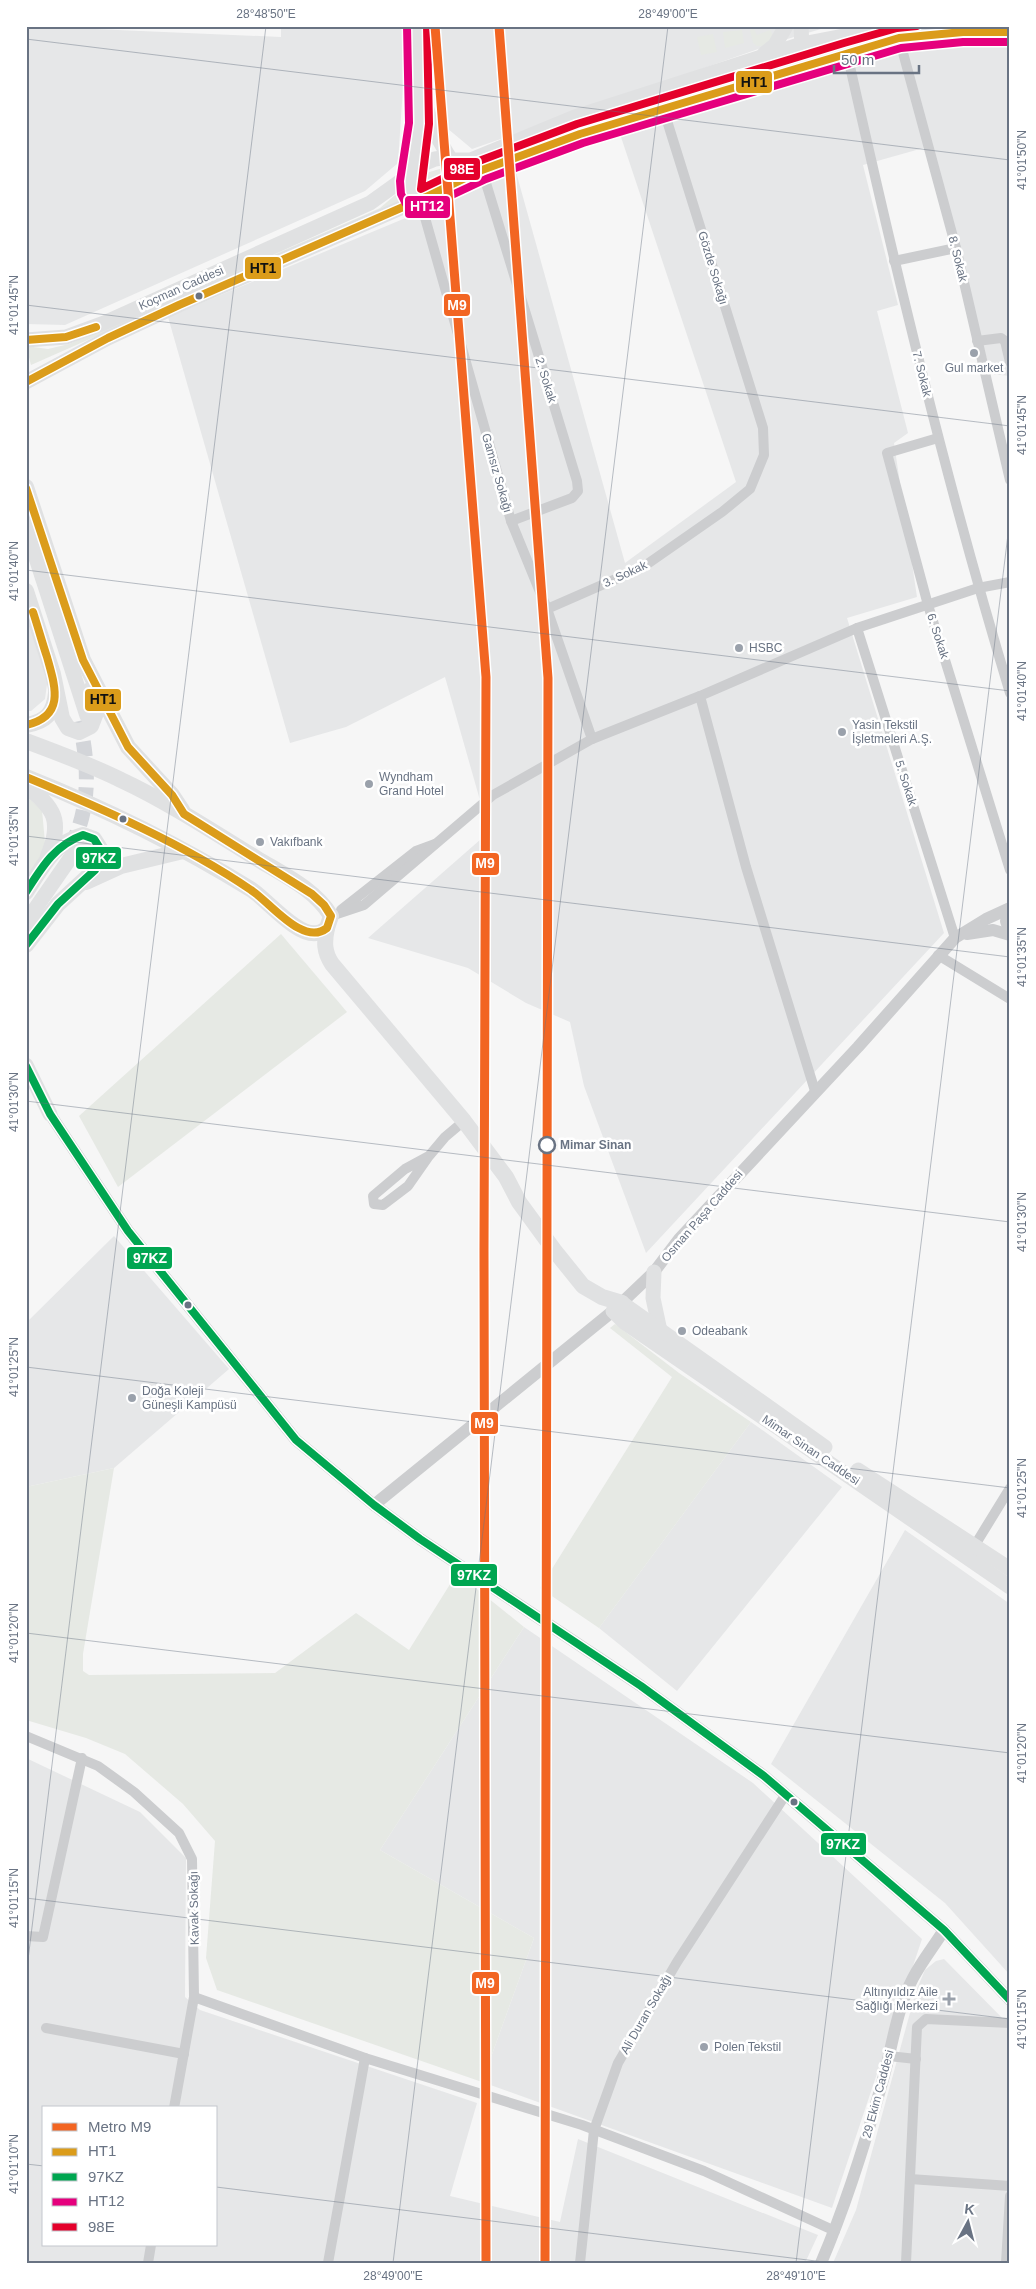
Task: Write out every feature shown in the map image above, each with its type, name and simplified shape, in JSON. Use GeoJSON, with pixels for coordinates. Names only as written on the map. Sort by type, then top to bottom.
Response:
{"type":"FeatureCollection","features":[{"type":"Feature","properties":{"kind":"main road"},"geometry":{"type":"LineString","coordinates":[[417,26],[420,121],[411,172],[413,197],[420,200]]}},
{"type":"Feature","properties":{"kind":"main road"},"geometry":{"type":"LineString","coordinates":[[758,58],[775,45],[786,26]]}},
{"type":"Feature","properties":{"kind":"main road"},"geometry":{"type":"LineString","coordinates":[[729,88],[754,71],[796,57],[802,48],[801,26]]}},
{"type":"Feature","properties":{"kind":"main road"},"geometry":{"type":"LineString","coordinates":[[451,159],[471,160],[575,116],[802,44],[897,32],[1010,32]]}},
{"type":"Feature","properties":{"kind":"main road"},"geometry":{"type":"LineString","coordinates":[[450,186],[482,170],[580,134],[847,53],[897,32]]}},
{"type":"Feature","properties":{"kind":"main road"},"geometry":{"type":"LineString","coordinates":[[420,80],[427,115],[438,141],[451,159],[456,171],[450,186]]}},
{"type":"Feature","properties":{"kind":"main road","name":"Koçman Caddesi"},"geometry":{"type":"LineString","coordinates":[[26,340],[66,338],[104,323],[370,203],[411,172],[435,159],[451,159]]}},
{"type":"Feature","properties":{"kind":"main road","name":"Koçman Caddesi"},"geometry":{"type":"LineString","coordinates":[[26,382],[108,338],[450,186]]}},
{"type":"Feature","properties":{"kind":"main road"},"geometry":{"type":"LineString","coordinates":[[26,486],[83,660],[96,709],[96,718],[86,730],[74,731],[65,724],[26,591]]}},
{"type":"Feature","properties":{"kind":"main road"},"geometry":{"type":"LineString","coordinates":[[26,527],[83,719],[26,560]]}},
{"type":"Feature","properties":{"kind":"main road"},"geometry":{"type":"LineString","coordinates":[[83,660],[128,747],[172,796],[184,814]]}},
{"type":"Feature","properties":{"kind":"main road"},"geometry":{"type":"LineString","coordinates":[[26,725],[37,723],[48,717],[55,701],[56,688]]}},
{"type":"Feature","properties":{"kind":"main road"},"geometry":{"type":"LineString","coordinates":[[26,741],[122,780],[184,814],[312,894],[324,905],[332,919]]}},
{"type":"Feature","properties":{"kind":"main road"},"geometry":{"type":"LineString","coordinates":[[26,777],[59,790],[183,850],[253,891],[303,932],[318,934],[332,919]]}},
{"type":"Feature","properties":{"kind":"main road"},"geometry":{"type":"LineString","coordinates":[[26,786],[47,801],[53,814],[55,825],[53,845],[45,864]]}},
{"type":"Feature","properties":{"kind":"main road"},"geometry":{"type":"LineString","coordinates":[[26,892],[63,842],[83,835],[94,839],[101,850],[99,862],[95,870],[58,904],[26,944]]}},
{"type":"Feature","properties":{"kind":"main road"},"geometry":{"type":"LineString","coordinates":[[26,922],[80,844]]}},
{"type":"Feature","properties":{"kind":"main road"},"geometry":{"type":"LineString","coordinates":[[81,884],[121,866],[183,850]]}},
{"type":"Feature","properties":{"kind":"main road"},"geometry":{"type":"LineString","coordinates":[[26,910],[66,856]]}},
{"type":"Feature","properties":{"kind":"main road"},"geometry":{"type":"LineString","coordinates":[[332,919],[324,940],[326,955],[332,964],[464,1121],[506,1177],[519,1202],[536,1226],[583,1286],[617,1307]]}},
{"type":"Feature","properties":{"kind":"main road"},"geometry":{"type":"LineString","coordinates":[[26,1065],[50,1114]]}},
{"type":"Feature","properties":{"kind":"main road"},"geometry":{"type":"LineString","coordinates":[[26,1081],[50,1114]]}},
{"type":"Feature","properties":{"kind":"main road"},"geometry":{"type":"LineString","coordinates":[[654,1272],[653,1298],[660,1330]]}},
{"type":"Feature","properties":{"kind":"main road","name":"Mimar Sinan Caddesi"},"geometry":{"type":"LineString","coordinates":[[617,1307],[660,1330],[856,1469],[1010,1569]]}},
{"type":"Feature","properties":{"kind":"main road","name":"Mimar Sinan Caddesi"},"geometry":{"type":"LineString","coordinates":[[617,1307],[624,1322],[1010,1587]]}},
{"type":"Feature","properties":{"kind":"street","name":"8. Sokak"},"geometry":{"type":"LineString","coordinates":[[897,32],[956,248],[1010,480]]}},
{"type":"Feature","properties":{"kind":"street","name":"7. Sokak"},"geometry":{"type":"LineString","coordinates":[[847,53],[894,261],[938,438],[978,588],[1010,693]]}},
{"type":"Feature","properties":{"kind":"street","name":"Gözde Sokağı"},"geometry":{"type":"LineString","coordinates":[[663,108],[763,428],[764,455],[750,489],[722,512]]}},
{"type":"Feature","properties":{"kind":"street","name":"2. Sokak"},"geometry":{"type":"LineString","coordinates":[[482,170],[577,481],[578,491],[572,498],[511,521]]}},
{"type":"Feature","properties":{"kind":"street","name":"Gamsız Sokağı"},"geometry":{"type":"LineString","coordinates":[[420,200],[511,521],[547,609],[592,739]]}},
{"type":"Feature","properties":{"kind":"street"},"geometry":{"type":"LineString","coordinates":[[894,261],[956,248]]}},
{"type":"Feature","properties":{"kind":"street"},"geometry":{"type":"LineString","coordinates":[[977,341],[1002,338],[1010,362]]}},
{"type":"Feature","properties":{"kind":"street","name":"6. Sokak"},"geometry":{"type":"LineString","coordinates":[[938,438],[886,453],[928,605],[1010,870]]}},
{"type":"Feature","properties":{"kind":"street","name":"3. Sokak"},"geometry":{"type":"LineString","coordinates":[[547,609],[643,567],[722,512]]}},
{"type":"Feature","properties":{"kind":"street"},"geometry":{"type":"LineString","coordinates":[[332,919],[364,905],[493,795],[592,739],[700,696],[857,628],[978,588],[1010,582]]}},
{"type":"Feature","properties":{"kind":"street","name":"5. Sokak"},"geometry":{"type":"LineString","coordinates":[[857,628],[955,938]]}},
{"type":"Feature","properties":{"kind":"street"},"geometry":{"type":"LineString","coordinates":[[700,696],[746,867],[815,1091]]}},
{"type":"Feature","properties":{"kind":"street"},"geometry":{"type":"LineString","coordinates":[[1010,909],[1006,921],[1010,934]]}},
{"type":"Feature","properties":{"kind":"street","name":"Osman Paşa Caddesi"},"geometry":{"type":"LineString","coordinates":[[374,1505],[617,1307],[654,1272],[679,1239],[858,1047],[938,955],[955,938],[986,919],[1010,909]]}},
{"type":"Feature","properties":{"kind":"street"},"geometry":{"type":"LineString","coordinates":[[955,938],[980,931],[993,930],[1010,934]]}},
{"type":"Feature","properties":{"kind":"street"},"geometry":{"type":"LineString","coordinates":[[938,955],[1010,999]]}},
{"type":"Feature","properties":{"kind":"street"},"geometry":{"type":"LineString","coordinates":[[50,1114],[128,1231],[296,1440],[374,1505],[420,1539],[640,1686],[786,1794],[944,1930],[1010,2000]]}},
{"type":"Feature","properties":{"kind":"street"},"geometry":{"type":"LineString","coordinates":[[429,1156],[405,1169],[384,1185],[373,1196],[374,1204],[383,1205],[408,1186],[445,1137],[464,1121]]}},
{"type":"Feature","properties":{"kind":"street"},"geometry":{"type":"LineString","coordinates":[[975,1545],[1010,1488]]}},
{"type":"Feature","properties":{"kind":"street","name":"Kavak Sokağı"},"geometry":{"type":"LineString","coordinates":[[26,1736],[98,1766],[140,1798],[178,1833],[192,1859],[194,1997],[174,2106]]}},
{"type":"Feature","properties":{"kind":"street"},"geometry":{"type":"LineString","coordinates":[[26,1936],[43,1937],[82,1758]]}},
{"type":"Feature","properties":{"kind":"street","name":"Ali Duran Sokağı"},"geometry":{"type":"LineString","coordinates":[[580,2263],[594,2130],[618,2063],[640,2022],[786,1794]]}},
{"type":"Feature","properties":{"kind":"street","name":"29 Ekim Caddesi"},"geometry":{"type":"LineString","coordinates":[[821,2263],[835,2231],[860,2158],[889,2056],[896,2023],[912,1979],[944,1930]]}},
{"type":"Feature","properties":{"kind":"street"},"geometry":{"type":"LineString","coordinates":[[194,1997],[365,2058],[594,2130],[704,2171],[835,2231]]}},
{"type":"Feature","properties":{"kind":"street"},"geometry":{"type":"LineString","coordinates":[[906,2263],[917,2027],[926,2019],[1010,2023]]}},
{"type":"Feature","properties":{"kind":"street"},"geometry":{"type":"LineString","coordinates":[[46,2028],[184,2054]]}},
{"type":"Feature","properties":{"kind":"street"},"geometry":{"type":"LineString","coordinates":[[889,2056],[916,2059]]}},
{"type":"Feature","properties":{"kind":"street"},"geometry":{"type":"LineString","coordinates":[[328,2263],[365,2058]]}},
{"type":"Feature","properties":{"kind":"street"},"geometry":{"type":"LineString","coordinates":[[910,2180],[1010,2186]]}},
{"type":"Feature","properties":{"kind":"street"},"geometry":{"type":"LineString","coordinates":[[1006,2263],[1010,2196]]}},
{"type":"Feature","properties":{"kind":"street"},"geometry":{"type":"LineString","coordinates":[[148,2263],[151,2246]]}},
{"type":"Feature","properties":{"kind":"shaded area"},"geometry":{"type":"Polygon","coordinates":[[[26,26],[281,37],[281,26],[404,26],[405,56],[398,163],[365,191],[65,325],[26,324],[26,26]]]}},
{"type":"Feature","properties":{"kind":"shaded area"},"geometry":{"type":"Polygon","coordinates":[[[430,26],[831,26],[784,40],[472,149],[441,123],[432,71],[430,26]]]}},
{"type":"Feature","properties":{"kind":"shaded area"},"geometry":{"type":"Polygon","coordinates":[[[754,29],[757,35],[770,30],[774,37],[765,46],[757,46],[753,43],[750,30],[754,29]]]}},
{"type":"Feature","properties":{"kind":"shaded area"},"geometry":{"type":"Polygon","coordinates":[[[742,30],[744,43],[725,48],[723,32],[742,30]]]}},
{"type":"Feature","properties":{"kind":"shaded area"},"geometry":{"type":"Polygon","coordinates":[[[713,34],[717,52],[701,55],[697,37],[713,34]]]}},
{"type":"Feature","properties":{"kind":"shaded area"},"geometry":{"type":"Polygon","coordinates":[[[1010,44],[1010,376],[991,374],[927,147],[863,165],[898,305],[877,311],[908,433],[894,443],[917,597],[847,618],[944,933],[646,1253],[584,1086],[570,1022],[526,1003],[468,968],[368,938],[489,832],[445,677],[346,727],[290,743],[168,317],[516,172],[625,563],[736,482],[619,131],[892,48],[1010,44]]]}},
{"type":"Feature","properties":{"kind":"shaded area"},"geometry":{"type":"Polygon","coordinates":[[[443,168],[448,172],[444,180],[425,187],[420,185],[419,179],[426,173],[443,168]]]}},
{"type":"Feature","properties":{"kind":"shaded area"},"geometry":{"type":"Polygon","coordinates":[[[401,190],[406,199],[31,365],[26,346],[48,349],[69,344],[380,208],[401,190]]]}},
{"type":"Feature","properties":{"kind":"shaded area"},"geometry":{"type":"Polygon","coordinates":[[[26,609],[48,677],[45,699],[31,711],[26,711],[26,609]]]}},
{"type":"Feature","properties":{"kind":"shaded area"},"geometry":{"type":"Polygon","coordinates":[[[26,796],[42,810],[46,853],[26,886],[26,796]]]}},
{"type":"Feature","properties":{"kind":"shaded area"},"geometry":{"type":"Polygon","coordinates":[[[281,934],[347,1012],[118,1187],[79,1116],[281,934]]]}},
{"type":"Feature","properties":{"kind":"shaded area"},"geometry":{"type":"Polygon","coordinates":[[[114,1236],[229,1369],[114,1468],[26,1487],[26,1323],[114,1236]]]}},
{"type":"Feature","properties":{"kind":"shaded area"},"geometry":{"type":"Polygon","coordinates":[[[615,1324],[679,1373],[751,1422],[599,1628],[540,1588],[672,1377],[610,1328],[615,1324]]]}},
{"type":"Feature","properties":{"kind":"shaded area"},"geometry":{"type":"Polygon","coordinates":[[[751,1422],[842,1487],[677,1691],[599,1628],[751,1422]]]}},
{"type":"Feature","properties":{"kind":"shaded area"},"geometry":{"type":"Polygon","coordinates":[[[114,1468],[83,1654],[83,1671],[89,1675],[275,1673],[356,1613],[409,1650],[457,1573],[524,1627],[380,1850],[534,1938],[482,2082],[217,1990],[206,1958],[215,1841],[183,1804],[125,1754],[86,1738],[26,1720],[26,1487],[114,1468]]]}},
{"type":"Feature","properties":{"kind":"shaded area"},"geometry":{"type":"Polygon","coordinates":[[[905,1530],[1010,1604],[1010,1975],[945,1903],[771,1764],[905,1530]]]}},
{"type":"Feature","properties":{"kind":"shaded area"},"geometry":{"type":"Polygon","coordinates":[[[524,1627],[753,1783],[922,1939],[832,2208],[482,2082],[534,1938],[380,1850],[524,1627]]]}},
{"type":"Feature","properties":{"kind":"shaded area"},"geometry":{"type":"Polygon","coordinates":[[[26,1758],[140,1812],[186,1858],[185,1997],[200,2010],[477,2103],[450,2196],[560,2222],[578,2139],[818,2235],[805,2263],[26,2263],[26,1758]]]}},
{"type":"Feature","properties":{"kind":"shaded area"},"geometry":{"type":"Polygon","coordinates":[[[944,1959],[1010,2026],[1010,2263],[833,2263],[856,2210],[916,1991],[925,1970],[936,1961],[944,1959]]]}},
{"type":"Feature","properties":{"kind":"tunnel"},"geometry":{"type":"LineString","coordinates":[[71,846],[82,816],[85,801],[85,752],[79,721]]}},
{"type":"Feature","properties":{"kind":"metro line","name":"M9"},"geometry":{"type":"LineString","coordinates":[[435,26],[486,677],[484,1250],[486,2263]]}},
{"type":"Feature","properties":{"kind":"metro line","name":"M9"},"geometry":{"type":"LineString","coordinates":[[499,26],[548,678],[545,2263]]}},
{"type":"Feature","properties":{"kind":"transit line","name":"HT12"},"geometry":{"type":"LineString","coordinates":[[407,26],[409,123],[400,181],[401,194],[406,204],[420,210],[486,179],[583,143],[901,48],[963,42],[1010,42]]}},
{"type":"Feature","properties":{"kind":"transit line","name":"98E"},"geometry":{"type":"LineString","coordinates":[[427,26],[429,124],[421,189],[479,161],[577,124],[844,43],[897,28],[917,26]]}},
{"type":"Feature","properties":{"kind":"transit line","name":"HT1"},"geometry":{"type":"LineString","coordinates":[[26,382],[108,338],[179,305],[426,197],[482,170],[580,134],[899,38],[963,32],[1010,32]]}},
{"type":"Feature","properties":{"kind":"transit line","name":"HT1"},"geometry":{"type":"LineString","coordinates":[[26,340],[66,337],[96,327]]}},
{"type":"Feature","properties":{"kind":"transit line","name":"HT1"},"geometry":{"type":"LineString","coordinates":[[26,488],[83,660],[128,747],[172,795],[184,814],[312,894],[324,905],[331,916],[327,928],[318,932],[308,932],[297,927],[287,921],[251,890],[198,857],[113,814],[26,777]]}},
{"type":"Feature","properties":{"kind":"transit line","name":"HT1"},"geometry":{"type":"LineString","coordinates":[[26,725],[39,721],[47,715],[52,707],[54,698],[53,679],[33,612]]}},
{"type":"Feature","properties":{"kind":"transit line","name":"97KZ"},"geometry":{"type":"LineString","coordinates":[[26,892],[57,851],[73,839],[83,835],[94,839],[101,850],[95,870],[58,904],[26,945]]}},
{"type":"Feature","properties":{"kind":"transit line","name":"97KZ"},"geometry":{"type":"LineString","coordinates":[[26,1066],[50,1114],[128,1231],[296,1440],[374,1505],[420,1539],[641,1686],[764,1776],[944,1930],[1010,2000]]}},
{"type":"Feature","properties":{"kind":"place","name":"Gul market"},"geometry":{"type":"Point","coordinates":[974,353]}},
{"type":"Feature","properties":{"kind":"place","name":"HSBC"},"geometry":{"type":"Point","coordinates":[739,648]}},
{"type":"Feature","properties":{"kind":"place","name":"Yasin Tekstil İşletmeleri A.Ş."},"geometry":{"type":"Point","coordinates":[842,732]}},
{"type":"Feature","properties":{"kind":"place","name":"Wyndham Grand Hotel"},"geometry":{"type":"Point","coordinates":[369,784]}},
{"type":"Feature","properties":{"kind":"place","name":"Vakıfbank"},"geometry":{"type":"Point","coordinates":[260,842]}},
{"type":"Feature","properties":{"kind":"place","name":"Mimar Sinan"},"geometry":{"type":"Point","coordinates":[547,1145]}},
{"type":"Feature","properties":{"kind":"place","name":"Odeabank"},"geometry":{"type":"Point","coordinates":[682,1331]}},
{"type":"Feature","properties":{"kind":"place","name":"Doğa Koleji Güneşli Kampüsü"},"geometry":{"type":"Point","coordinates":[132,1398]}},
{"type":"Feature","properties":{"kind":"place","name":"Altınyıldız Aile Sağlığı Merkezi"},"geometry":{"type":"Point","coordinates":[949,1999]}},
{"type":"Feature","properties":{"kind":"place","name":"Polen Tekstil"},"geometry":{"type":"Point","coordinates":[704,2047]}}]}
